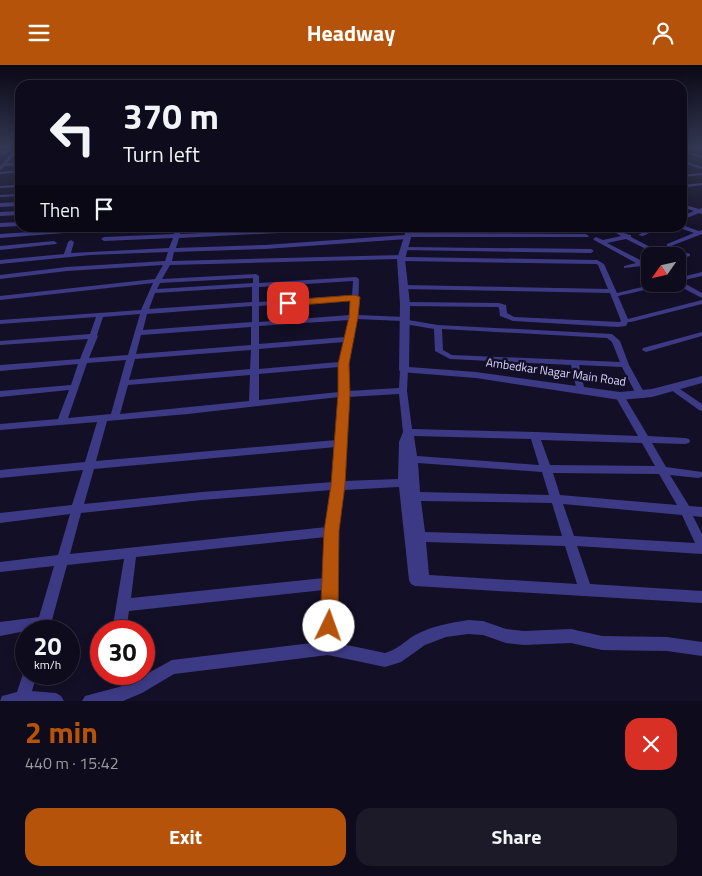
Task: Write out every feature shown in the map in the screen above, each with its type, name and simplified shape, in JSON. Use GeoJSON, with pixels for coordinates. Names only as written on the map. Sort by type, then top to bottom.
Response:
{"type":"FeatureCollection","features":[{"type":"Feature","properties":{"kind":"street"},"geometry":{"type":"LineString","coordinates":[[687,186],[702,183]]}},
{"type":"Feature","properties":{"kind":"street"},"geometry":{"type":"LineString","coordinates":[[0,187],[15,186]]}},
{"type":"Feature","properties":{"kind":"street"},"geometry":{"type":"LineString","coordinates":[[0,196],[15,195]]}},
{"type":"Feature","properties":{"kind":"street"},"geometry":{"type":"LineString","coordinates":[[0,205],[15,204]]}},
{"type":"Feature","properties":{"kind":"street"},"geometry":{"type":"LineString","coordinates":[[687,207],[701,211]]}},
{"type":"Feature","properties":{"kind":"street"},"geometry":{"type":"LineString","coordinates":[[687,216],[701,211]]}},
{"type":"Feature","properties":{"kind":"street"},"geometry":{"type":"LineString","coordinates":[[0,214],[15,213]]}},
{"type":"Feature","properties":{"kind":"street"},"geometry":{"type":"LineString","coordinates":[[0,225],[15,224]]}},
{"type":"Feature","properties":{"kind":"street"},"geometry":{"type":"LineString","coordinates":[[687,229],[701,233]]}},
{"type":"Feature","properties":{"kind":"street"},"geometry":{"type":"LineString","coordinates":[[0,236],[39,232]]}},
{"type":"Feature","properties":{"kind":"street"},"geometry":{"type":"LineString","coordinates":[[83,238],[86,232]]}},
{"type":"Feature","properties":{"kind":"street"},"geometry":{"type":"LineString","coordinates":[[45,620],[90,466],[124,383],[140,333],[144,313],[157,281],[168,263],[178,232]]}},
{"type":"Feature","properties":{"kind":"street"},"geometry":{"type":"LineString","coordinates":[[104,239],[176,238],[290,232]]}},
{"type":"Feature","properties":{"kind":"street"},"geometry":{"type":"LineString","coordinates":[[348,232],[351,259]]}},
{"type":"Feature","properties":{"kind":"street"},"geometry":{"type":"LineString","coordinates":[[617,232],[646,247]]}},
{"type":"Feature","properties":{"kind":"street"},"geometry":{"type":"LineString","coordinates":[[602,242],[646,232]]}},
{"type":"Feature","properties":{"kind":"street"},"geometry":{"type":"LineString","coordinates":[[409,233],[402,255],[405,304],[403,391],[408,432],[404,483],[410,495]]}},
{"type":"Feature","properties":{"kind":"street"},"geometry":{"type":"LineString","coordinates":[[2,262],[67,255],[350,242],[409,233],[586,236]]}},
{"type":"Feature","properties":{"kind":"street"},"geometry":{"type":"LineString","coordinates":[[669,245],[701,233]]}},
{"type":"Feature","properties":{"kind":"street"},"geometry":{"type":"LineString","coordinates":[[2,262],[9,247],[20,235]]}},
{"type":"Feature","properties":{"kind":"street"},"geometry":{"type":"LineString","coordinates":[[470,235],[476,250]]}},
{"type":"Feature","properties":{"kind":"street"},"geometry":{"type":"LineString","coordinates":[[510,236],[517,250]]}},
{"type":"Feature","properties":{"kind":"street"},"geometry":{"type":"LineString","coordinates":[[596,239],[641,263]]}},
{"type":"Feature","properties":{"kind":"street"},"geometry":{"type":"LineString","coordinates":[[67,255],[71,242]]}},
{"type":"Feature","properties":{"kind":"street"},"geometry":{"type":"LineString","coordinates":[[0,248],[54,243]]}},
{"type":"Feature","properties":{"kind":"street"},"geometry":{"type":"LineString","coordinates":[[33,258],[38,244]]}},
{"type":"Feature","properties":{"kind":"street"},"geometry":{"type":"LineString","coordinates":[[0,277],[68,269],[168,263],[351,259],[476,250],[504,253],[517,250],[591,251]]}},
{"type":"Feature","properties":{"kind":"street"},"geometry":{"type":"LineString","coordinates":[[402,255],[597,262],[601,264],[625,321],[621,325],[513,319],[503,314],[503,307],[499,305],[405,304]]}},
{"type":"Feature","properties":{"kind":"street"},"geometry":{"type":"LineString","coordinates":[[626,267],[641,264]]}},
{"type":"Feature","properties":{"kind":"street"},"geometry":{"type":"LineString","coordinates":[[329,626],[332,583],[332,531],[338,485],[339,443],[344,394],[343,364],[354,317],[356,270]]}},
{"type":"Feature","properties":{"kind":"street"},"geometry":{"type":"LineString","coordinates":[[686,279],[702,274]]}},
{"type":"Feature","properties":{"kind":"street"},"geometry":{"type":"LineString","coordinates":[[0,298],[157,281],[254,275],[256,277],[254,306],[256,324],[254,403]]}},
{"type":"Feature","properties":{"kind":"street"},"geometry":{"type":"LineString","coordinates":[[153,291],[356,279]]}},
{"type":"Feature","properties":{"kind":"street"},"geometry":{"type":"LineString","coordinates":[[403,287],[612,291]]}},
{"type":"Feature","properties":{"kind":"street"},"geometry":{"type":"LineString","coordinates":[[686,287],[702,296]]}},
{"type":"Feature","properties":{"kind":"street"},"geometry":{"type":"LineString","coordinates":[[620,294],[641,289]]}},
{"type":"Feature","properties":{"kind":"street"},"geometry":{"type":"LineString","coordinates":[[0,322],[254,306],[355,297]]}},
{"type":"Feature","properties":{"kind":"street"},"geometry":{"type":"LineString","coordinates":[[631,320],[702,302]]}},
{"type":"Feature","properties":{"kind":"street"},"geometry":{"type":"LineString","coordinates":[[62,421],[100,315]]}},
{"type":"Feature","properties":{"kind":"street"},"geometry":{"type":"LineString","coordinates":[[140,333],[354,317],[405,321],[438,327],[609,336],[616,341],[625,365],[641,396]]}},
{"type":"Feature","properties":{"kind":"street"},"geometry":{"type":"LineString","coordinates":[[438,327],[439,351],[445,356],[625,365]]}},
{"type":"Feature","properties":{"kind":"street"},"geometry":{"type":"LineString","coordinates":[[646,350],[702,334]]}},
{"type":"Feature","properties":{"kind":"street"},"geometry":{"type":"LineString","coordinates":[[0,343],[94,336]]}},
{"type":"Feature","properties":{"kind":"street"},"geometry":{"type":"LineString","coordinates":[[0,368],[350,339]]}},
{"type":"Feature","properties":{"kind":"street"},"geometry":{"type":"LineString","coordinates":[[574,363],[581,391]]}},
{"type":"Feature","properties":{"kind":"street"},"geometry":{"type":"LineString","coordinates":[[124,383],[343,364]]}},
{"type":"Feature","properties":{"kind":"street","name":"Ambedkar Nagar Main Road"},"geometry":{"type":"LineString","coordinates":[[404,370],[476,375],[620,396],[641,396],[702,379]]}},
{"type":"Feature","properties":{"kind":"street"},"geometry":{"type":"LineString","coordinates":[[0,394],[75,387]]}},
{"type":"Feature","properties":{"kind":"street"},"geometry":{"type":"LineString","coordinates":[[674,388],[702,408]]}},
{"type":"Feature","properties":{"kind":"street"},"geometry":{"type":"LineString","coordinates":[[0,427],[344,394],[403,391]]}},
{"type":"Feature","properties":{"kind":"street"},"geometry":{"type":"LineString","coordinates":[[414,537],[570,541],[702,548],[685,510],[620,396]]}},
{"type":"Feature","properties":{"kind":"street"},"geometry":{"type":"LineString","coordinates":[[408,432],[644,438],[685,441]]}},
{"type":"Feature","properties":{"kind":"street"},"geometry":{"type":"LineString","coordinates":[[535,435],[548,469],[586,591]]}},
{"type":"Feature","properties":{"kind":"street"},"geometry":{"type":"LineString","coordinates":[[0,474],[339,443]]}},
{"type":"Feature","properties":{"kind":"street"},"geometry":{"type":"LineString","coordinates":[[406,459],[548,469],[662,471],[698,474]]}},
{"type":"Feature","properties":{"kind":"street"},"geometry":{"type":"LineString","coordinates":[[406,459],[414,537],[423,580],[702,597]]}},
{"type":"Feature","properties":{"kind":"street"},"geometry":{"type":"LineString","coordinates":[[0,518],[338,485],[404,483]]}},
{"type":"Feature","properties":{"kind":"street"},"geometry":{"type":"LineString","coordinates":[[410,495],[557,499],[702,512]]}},
{"type":"Feature","properties":{"kind":"street"},"geometry":{"type":"LineString","coordinates":[[0,567],[332,531]]}},
{"type":"Feature","properties":{"kind":"street"},"geometry":{"type":"LineString","coordinates":[[121,620],[131,553]]}},
{"type":"Feature","properties":{"kind":"street"},"geometry":{"type":"LineString","coordinates":[[123,605],[332,583]]}},
{"type":"Feature","properties":{"kind":"street"},"geometry":{"type":"LineString","coordinates":[[90,701],[119,695],[137,688],[172,667],[328,648],[385,660],[396,657],[420,640],[446,630],[468,627],[483,628],[506,636],[524,638],[571,636],[602,643],[666,644],[702,649]]}},
{"type":"Feature","properties":{"kind":"street"},"geometry":{"type":"LineString","coordinates":[[0,629],[15,628]]}},
{"type":"Feature","properties":{"kind":"street"},"geometry":{"type":"LineString","coordinates":[[23,698],[27,685]]}},
{"type":"Feature","properties":{"kind":"street"},"geometry":{"type":"LineString","coordinates":[[7,701],[23,698],[56,701]]}},
{"type":"Feature","properties":{"kind":"route"},"geometry":{"type":"LineString","coordinates":[[288,303],[355,297],[354,317],[343,364],[344,394],[339,443],[338,485],[332,531],[332,583],[329,626]]}}]}
